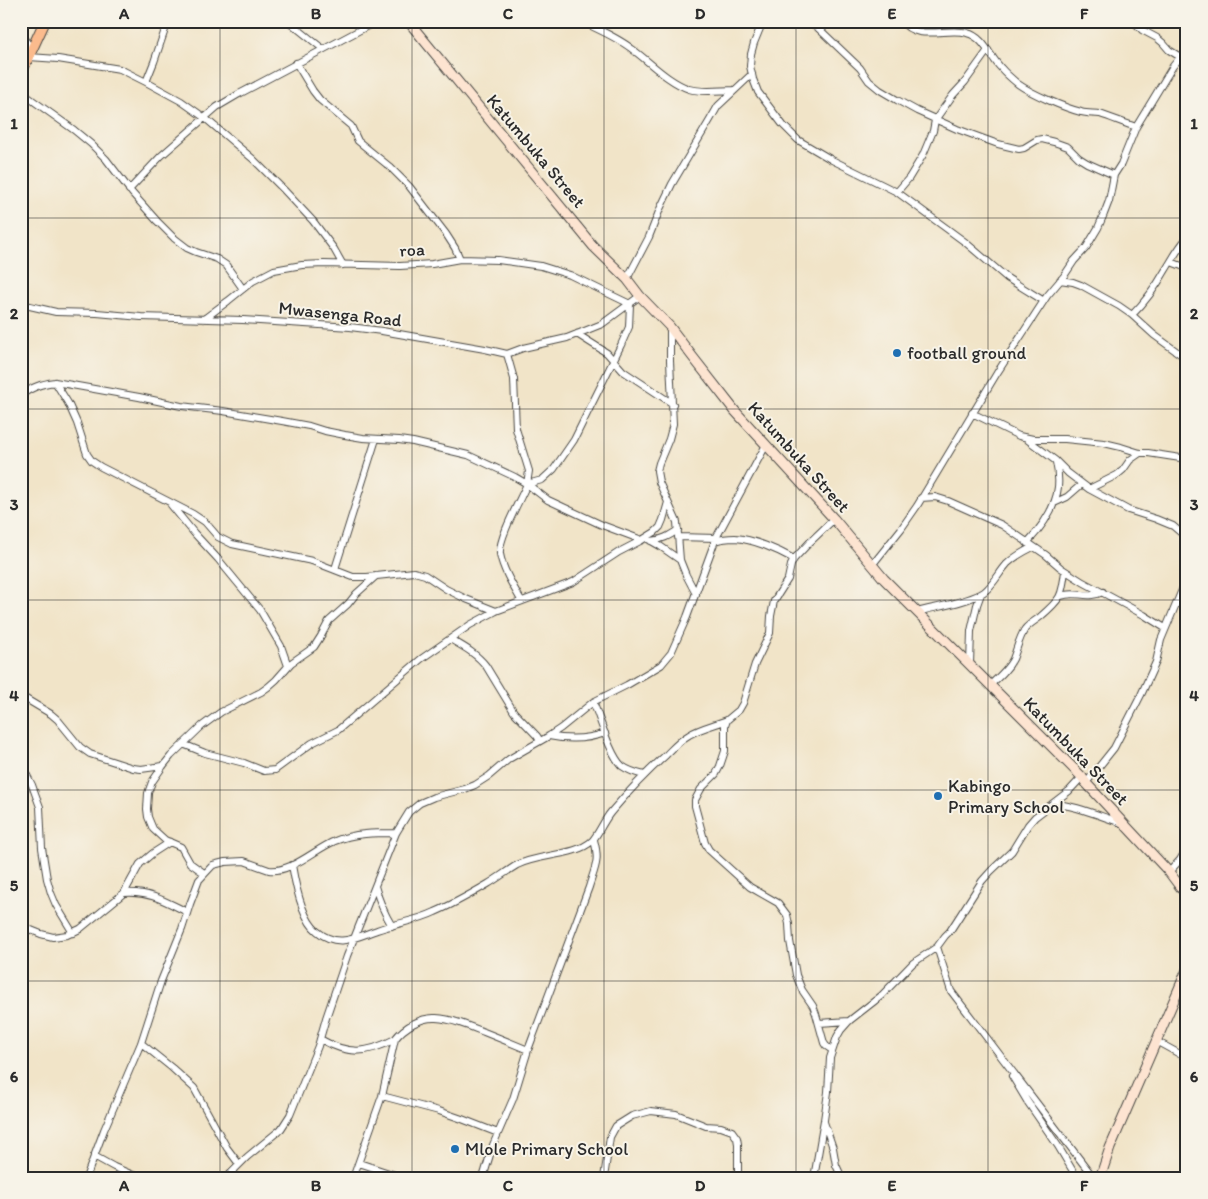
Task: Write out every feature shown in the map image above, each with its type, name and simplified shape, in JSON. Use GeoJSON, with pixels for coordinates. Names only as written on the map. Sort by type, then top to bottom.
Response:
{"type":"FeatureCollection","features":[{"type":"Feature","properties":{"kind":"main road"},"geometry":{"type":"LineString","coordinates":[[21,73],[45,21]]}},
{"type":"Feature","properties":{"kind":"main road","name":"Katumbuka Street"},"geometry":{"type":"LineString","coordinates":[[408,21],[593,246],[627,279],[640,296],[670,327],[735,411],[834,519],[884,579],[1084,780],[1169,872],[1187,896]]}},
{"type":"Feature","properties":{"kind":"main road"},"geometry":{"type":"LineString","coordinates":[[1100,1178],[1110,1148],[1187,970]]}},
{"type":"Feature","properties":{"kind":"street"},"geometry":{"type":"LineString","coordinates":[[146,82],[168,21]]}},
{"type":"Feature","properties":{"kind":"street"},"geometry":{"type":"LineString","coordinates":[[288,21],[323,49]]}},
{"type":"Feature","properties":{"kind":"street"},"geometry":{"type":"LineString","coordinates":[[130,190],[161,156],[217,107],[377,21]]}},
{"type":"Feature","properties":{"kind":"street"},"geometry":{"type":"LineString","coordinates":[[581,21],[632,48],[672,80],[691,90],[735,90]]}},
{"type":"Feature","properties":{"kind":"street"},"geometry":{"type":"LineString","coordinates":[[763,21],[751,54],[750,66],[752,74],[758,92],[783,125],[798,140],[832,160],[897,192],[965,242],[1007,278],[1044,301]]}},
{"type":"Feature","properties":{"kind":"street"},"geometry":{"type":"LineString","coordinates":[[809,21],[860,68],[868,81],[917,111],[935,120],[1011,148],[1024,148],[1032,142],[1042,139],[1054,142],[1068,147],[1086,164],[1114,174]]}},
{"type":"Feature","properties":{"kind":"street"},"geometry":{"type":"LineString","coordinates":[[902,21],[906,26],[921,32],[962,32],[975,36],[988,50],[1001,69],[1020,85],[1050,101],[1136,127]]}},
{"type":"Feature","properties":{"kind":"street"},"geometry":{"type":"LineString","coordinates":[[1133,21],[1142,30],[1157,38],[1168,50],[1184,59]]}},
{"type":"Feature","properties":{"kind":"street"},"geometry":{"type":"LineString","coordinates":[[21,35],[31,53],[120,69],[181,101],[205,118],[253,159],[313,221],[334,249],[343,265]]}},
{"type":"Feature","properties":{"kind":"street"},"geometry":{"type":"LineString","coordinates":[[897,192],[920,161],[929,142],[935,120],[988,50]]}},
{"type":"Feature","properties":{"kind":"street"},"geometry":{"type":"LineString","coordinates":[[873,564],[901,529],[1047,296],[1086,248],[1098,228],[1109,201],[1114,174],[1121,164],[1136,127],[1172,66],[1184,59],[1187,50]]}},
{"type":"Feature","properties":{"kind":"street"},"geometry":{"type":"LineString","coordinates":[[296,63],[313,92],[320,100],[351,126],[358,141],[390,166],[409,186],[446,234],[460,259]]}},
{"type":"Feature","properties":{"kind":"street"},"geometry":{"type":"LineString","coordinates":[[627,279],[649,237],[672,184],[718,106],[752,74]]}},
{"type":"Feature","properties":{"kind":"street"},"geometry":{"type":"LineString","coordinates":[[21,92],[74,130],[106,158],[130,190],[174,238],[187,248],[217,259],[226,265],[244,289]]}},
{"type":"Feature","properties":{"kind":"street"},"geometry":{"type":"LineString","coordinates":[[1132,315],[1145,301],[1187,238]]}},
{"type":"Feature","properties":{"kind":"street","name":"roa"},"geometry":{"type":"LineString","coordinates":[[204,319],[253,281],[274,270],[302,265],[324,264],[400,266],[432,264],[460,259],[498,260],[541,266],[570,275],[630,304]]}},
{"type":"Feature","properties":{"kind":"street"},"geometry":{"type":"LineString","coordinates":[[1171,262],[1186,266]]}},
{"type":"Feature","properties":{"kind":"street"},"geometry":{"type":"LineString","coordinates":[[1060,280],[1081,285],[1132,315],[1187,359]]}},
{"type":"Feature","properties":{"kind":"street"},"geometry":{"type":"LineString","coordinates":[[521,600],[503,565],[500,552],[502,540],[527,484],[529,471],[516,429],[514,379],[507,354],[523,348],[567,338],[602,324],[640,296]]}},
{"type":"Feature","properties":{"kind":"street","name":"Mwasenga Road"},"geometry":{"type":"LineString","coordinates":[[21,304],[56,312],[244,320],[350,327],[391,332],[507,354]]}},
{"type":"Feature","properties":{"kind":"street"},"geometry":{"type":"LineString","coordinates":[[527,484],[542,480],[554,470],[574,440],[629,327],[630,304]]}},
{"type":"Feature","properties":{"kind":"street"},"geometry":{"type":"LineString","coordinates":[[670,327],[674,424],[657,471],[659,482],[677,522],[680,560],[696,594]]}},
{"type":"Feature","properties":{"kind":"street"},"geometry":{"type":"LineString","coordinates":[[577,334],[607,353],[624,371],[672,404]]}},
{"type":"Feature","properties":{"kind":"street"},"geometry":{"type":"LineString","coordinates":[[55,382],[68,403],[87,454],[96,464],[193,514],[205,522],[218,536],[232,544],[312,561],[353,577],[414,572],[426,575],[446,589],[466,599],[496,610]]}},
{"type":"Feature","properties":{"kind":"street"},"geometry":{"type":"LineString","coordinates":[[21,395],[42,384],[55,382],[181,406],[223,411],[300,425],[345,436],[413,442],[468,455],[496,467],[527,484],[548,500],[602,525],[660,546],[680,560]]}},
{"type":"Feature","properties":{"kind":"street"},"geometry":{"type":"LineString","coordinates":[[972,413],[1009,432],[1033,439],[1065,439],[1104,443],[1140,453],[1187,459]]}},
{"type":"Feature","properties":{"kind":"street"},"geometry":{"type":"LineString","coordinates":[[1025,437],[1089,489],[1128,510],[1173,526],[1187,538]]}},
{"type":"Feature","properties":{"kind":"street"},"geometry":{"type":"LineString","coordinates":[[335,569],[376,439]]}},
{"type":"Feature","properties":{"kind":"street"},"geometry":{"type":"LineString","coordinates":[[226,1178],[252,1152],[278,1133],[284,1126],[297,1100],[320,1039],[333,995],[375,885],[396,833],[409,812],[420,803],[434,797],[474,785],[489,776],[509,759],[549,736],[593,702],[627,685],[666,660],[671,653],[696,594],[716,539],[766,445]]}},
{"type":"Feature","properties":{"kind":"street"},"geometry":{"type":"LineString","coordinates":[[1089,489],[1117,475],[1130,460],[1140,453]]}},
{"type":"Feature","properties":{"kind":"street"},"geometry":{"type":"LineString","coordinates":[[916,612],[965,600],[981,594],[990,587],[1016,556],[1030,545],[1054,503],[1058,486],[1056,461]]}},
{"type":"Feature","properties":{"kind":"street"},"geometry":{"type":"LineString","coordinates":[[1054,503],[1067,496],[1082,484]]}},
{"type":"Feature","properties":{"kind":"street"},"geometry":{"type":"LineString","coordinates":[[921,498],[934,497],[948,501],[1002,525],[1065,571],[1166,628]]}},
{"type":"Feature","properties":{"kind":"street"},"geometry":{"type":"LineString","coordinates":[[182,744],[205,754],[244,763],[264,771],[274,770],[312,743],[342,727],[422,658],[470,625],[496,610],[573,582],[619,552],[646,540],[660,526],[668,502]]}},
{"type":"Feature","properties":{"kind":"street"},"geometry":{"type":"LineString","coordinates":[[169,503],[260,610],[281,646],[288,666]]}},
{"type":"Feature","properties":{"kind":"street"},"geometry":{"type":"LineString","coordinates":[[832,1050],[824,1044],[819,1023],[796,975],[787,915],[778,903],[750,887],[709,850],[705,843],[694,806],[695,800],[703,786],[716,774],[720,766],[725,751],[724,734],[728,720],[739,710],[743,703],[755,664],[770,632],[774,602],[785,584],[791,565],[794,559],[834,519]]}},
{"type":"Feature","properties":{"kind":"street"},"geometry":{"type":"LineString","coordinates":[[646,540],[658,540],[678,533],[716,539],[744,539],[794,559]]}},
{"type":"Feature","properties":{"kind":"street"},"geometry":{"type":"LineString","coordinates":[[990,685],[1012,661],[1026,628],[1061,596],[1065,571]]}},
{"type":"Feature","properties":{"kind":"street"},"geometry":{"type":"LineString","coordinates":[[204,873],[190,863],[181,847],[160,836],[153,829],[147,809],[148,792],[152,782],[182,744],[208,720],[261,692],[276,680],[288,666],[314,647],[329,621],[377,575]]}},
{"type":"Feature","properties":{"kind":"street"},"geometry":{"type":"LineString","coordinates":[[814,1178],[824,1120],[832,1050],[841,1030],[849,1021],[881,996],[912,963],[937,947],[950,931],[986,876],[1012,851],[1031,821],[1084,780],[1114,748],[1156,662],[1161,640],[1187,578]]}},
{"type":"Feature","properties":{"kind":"street"},"geometry":{"type":"LineString","coordinates":[[1061,596],[1072,593],[1096,596],[1103,592]]}},
{"type":"Feature","properties":{"kind":"street"},"geometry":{"type":"LineString","coordinates":[[970,665],[971,631],[981,594]]}},
{"type":"Feature","properties":{"kind":"street"},"geometry":{"type":"LineString","coordinates":[[450,639],[482,660],[514,712],[540,741]]}},
{"type":"Feature","properties":{"kind":"street"},"geometry":{"type":"LineString","coordinates":[[21,696],[51,714],[80,747],[90,754],[133,768],[141,769],[163,766]]}},
{"type":"Feature","properties":{"kind":"street"},"geometry":{"type":"LineString","coordinates":[[593,702],[617,759],[628,770],[644,776]]}},
{"type":"Feature","properties":{"kind":"street"},"geometry":{"type":"LineString","coordinates":[[292,865],[302,907],[313,928],[328,938],[336,940],[354,939],[433,913],[466,897],[523,862],[579,848],[594,840],[608,816],[644,776],[684,738],[698,730],[728,720]]}},
{"type":"Feature","properties":{"kind":"street"},"geometry":{"type":"LineString","coordinates":[[549,736],[582,739],[605,733]]}},
{"type":"Feature","properties":{"kind":"street"},"geometry":{"type":"LineString","coordinates":[[21,764],[40,806],[43,853],[51,893],[73,933]]}},
{"type":"Feature","properties":{"kind":"street"},"geometry":{"type":"LineString","coordinates":[[1052,804],[1072,806],[1123,824]]}},
{"type":"Feature","properties":{"kind":"street"},"geometry":{"type":"LineString","coordinates":[[86,1178],[141,1043],[160,982],[182,929],[197,884],[204,873],[217,863],[234,861],[244,861],[272,870],[292,865],[336,840],[364,834],[396,833]]}},
{"type":"Feature","properties":{"kind":"street"},"geometry":{"type":"LineString","coordinates":[[483,1178],[596,866],[597,857],[594,840]]}},
{"type":"Feature","properties":{"kind":"street"},"geometry":{"type":"LineString","coordinates":[[21,926],[47,936],[73,933],[86,925],[124,893],[140,864],[170,842]]}},
{"type":"Feature","properties":{"kind":"street"},"geometry":{"type":"LineString","coordinates":[[1169,872],[1180,860],[1187,848]]}},
{"type":"Feature","properties":{"kind":"street"},"geometry":{"type":"LineString","coordinates":[[375,885],[381,906],[392,926]]}},
{"type":"Feature","properties":{"kind":"street"},"geometry":{"type":"LineString","coordinates":[[124,893],[140,892],[148,894],[187,912]]}},
{"type":"Feature","properties":{"kind":"street"},"geometry":{"type":"LineString","coordinates":[[937,947],[950,990],[1010,1071],[1027,1101],[1077,1178]]}},
{"type":"Feature","properties":{"kind":"street"},"geometry":{"type":"LineString","coordinates":[[937,947],[951,991],[1094,1178]]}},
{"type":"Feature","properties":{"kind":"street"},"geometry":{"type":"LineString","coordinates":[[320,1039],[342,1049],[365,1050],[395,1039],[419,1021],[435,1018],[464,1024],[528,1050]]}},
{"type":"Feature","properties":{"kind":"street"},"geometry":{"type":"LineString","coordinates":[[819,1023],[849,1021]]}},
{"type":"Feature","properties":{"kind":"street"},"geometry":{"type":"LineString","coordinates":[[353,1178],[382,1096],[395,1039]]}},
{"type":"Feature","properties":{"kind":"street"},"geometry":{"type":"LineString","coordinates":[[1156,1040],[1187,1058]]}},
{"type":"Feature","properties":{"kind":"street"},"geometry":{"type":"LineString","coordinates":[[141,1043],[194,1088],[227,1148],[239,1164]]}},
{"type":"Feature","properties":{"kind":"street"},"geometry":{"type":"LineString","coordinates":[[382,1096],[447,1114],[498,1133]]}},
{"type":"Feature","properties":{"kind":"street"},"geometry":{"type":"LineString","coordinates":[[604,1178],[610,1137],[616,1126],[632,1116],[651,1111],[676,1114],[706,1126],[732,1131],[738,1144],[738,1178]]}},
{"type":"Feature","properties":{"kind":"street"},"geometry":{"type":"LineString","coordinates":[[824,1120],[836,1165],[842,1178]]}},
{"type":"Feature","properties":{"kind":"street"},"geometry":{"type":"LineString","coordinates":[[94,1156],[140,1178]]}},
{"type":"Feature","properties":{"kind":"street"},"geometry":{"type":"LineString","coordinates":[[359,1163],[404,1178]]}},
{"type":"Feature","properties":{"kind":"place","name":"football ground"},"geometry":{"type":"Point","coordinates":[897,353]}},
{"type":"Feature","properties":{"kind":"place","name":"Kabingo Primary School"},"geometry":{"type":"Point","coordinates":[938,796]}},
{"type":"Feature","properties":{"kind":"place","name":"Mlole Primary School"},"geometry":{"type":"Point","coordinates":[455,1149]}}]}
